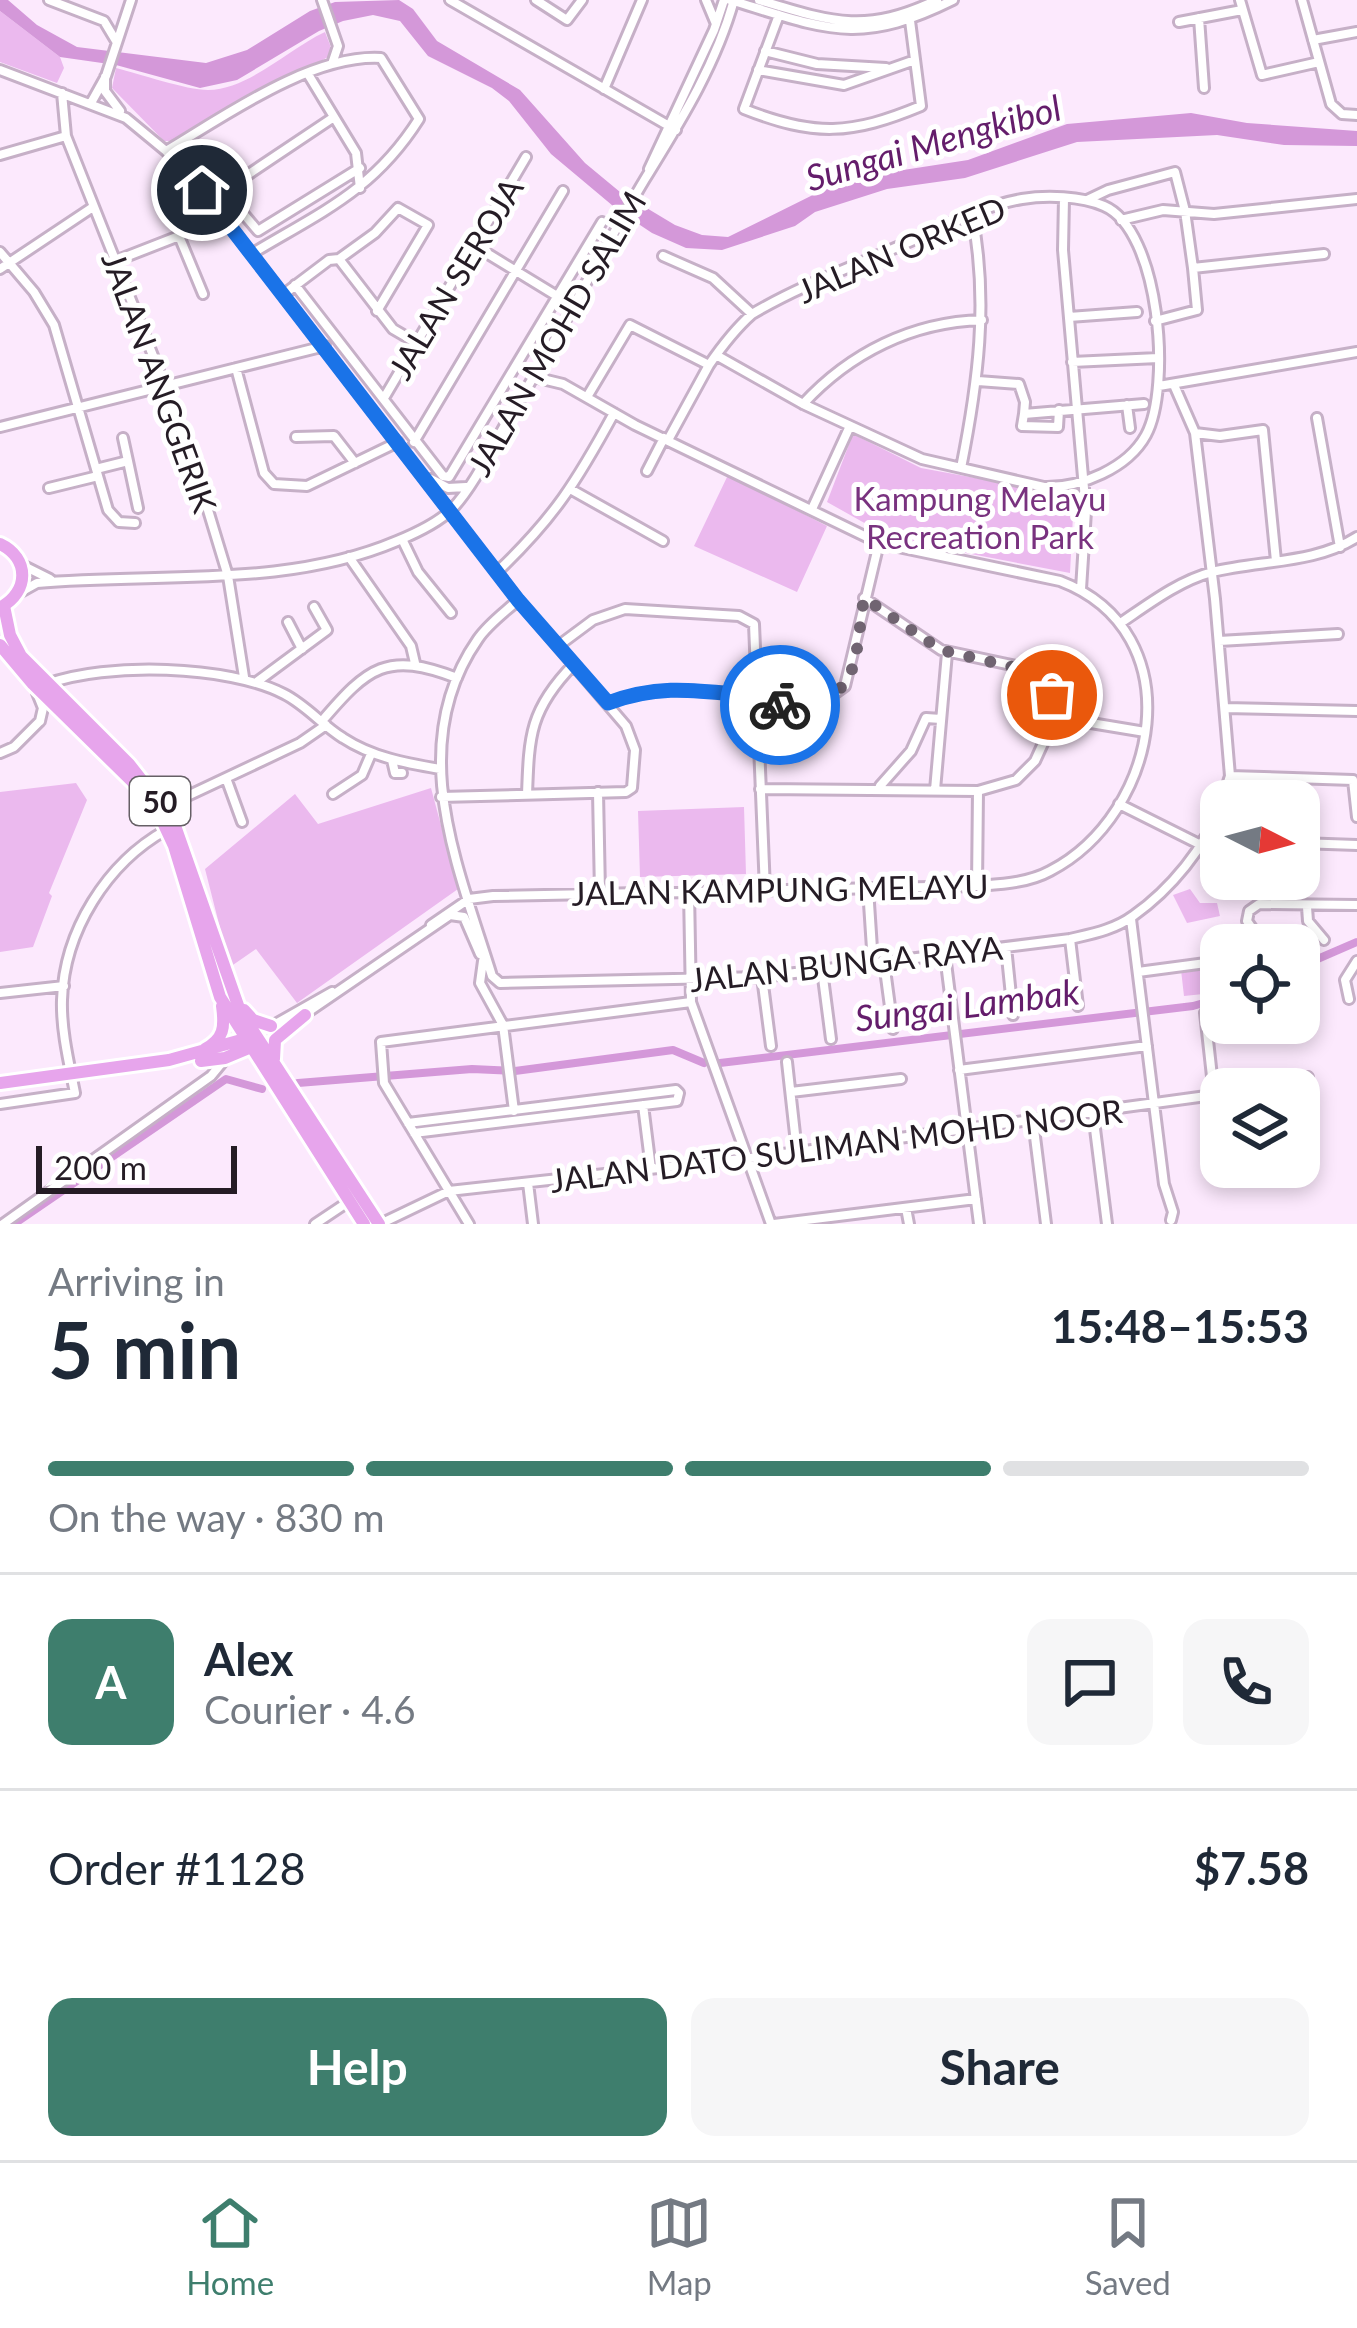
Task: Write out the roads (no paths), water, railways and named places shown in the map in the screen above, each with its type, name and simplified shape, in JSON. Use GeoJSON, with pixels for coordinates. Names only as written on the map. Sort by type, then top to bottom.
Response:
{"type":"FeatureCollection","features":[{"type":"Feature","properties":{"kind":"highway"},"geometry":{"type":"LineString","coordinates":[[0,528],[4,546],[22,565],[18,594]]}},
{"type":"Feature","properties":{"kind":"highway","name":"50"},"geometry":{"type":"LineString","coordinates":[[18,594],[2,607],[20,656],[68,718],[143,792],[167,830],[224,990],[253,1042],[379,1224]]}},
{"type":"Feature","properties":{"kind":"highway","name":"50"},"geometry":{"type":"LineString","coordinates":[[0,645],[129,764],[164,807],[184,844],[224,990]]}},
{"type":"Feature","properties":{"kind":"highway"},"geometry":{"type":"LineString","coordinates":[[224,990],[253,1020],[272,1026]]}},
{"type":"Feature","properties":{"kind":"highway"},"geometry":{"type":"LineString","coordinates":[[169,1060],[217,1042],[224,1020],[224,990]]}},
{"type":"Feature","properties":{"kind":"highway"},"geometry":{"type":"LineString","coordinates":[[279,1081],[275,1040],[305,1015]]}},
{"type":"Feature","properties":{"kind":"highway"},"geometry":{"type":"LineString","coordinates":[[0,1083],[169,1060],[253,1042]]}},
{"type":"Feature","properties":{"kind":"highway"},"geometry":{"type":"LineString","coordinates":[[227,1057],[253,1042]]}},
{"type":"Feature","properties":{"kind":"highway"},"geometry":{"type":"LineString","coordinates":[[104,1069],[227,1057],[253,1063],[279,1081]]}},
{"type":"Feature","properties":{"kind":"highway","name":"50"},"geometry":{"type":"LineString","coordinates":[[279,1081],[364,1224]]}},
{"type":"Feature","properties":{"kind":"street"},"geometry":{"type":"LineString","coordinates":[[92,103],[131,0]]}},
{"type":"Feature","properties":{"kind":"street"},"geometry":{"type":"LineString","coordinates":[[325,0],[340,43],[356,57]]}},
{"type":"Feature","properties":{"kind":"street"},"geometry":{"type":"LineString","coordinates":[[470,11],[476,0]]}},
{"type":"Feature","properties":{"kind":"street"},"geometry":{"type":"LineString","coordinates":[[536,0],[569,20],[582,0]]}},
{"type":"Feature","properties":{"kind":"street"},"geometry":{"type":"LineString","coordinates":[[604,89],[642,0]]}},
{"type":"Feature","properties":{"kind":"street"},"geometry":{"type":"LineString","coordinates":[[706,0],[716,26]]}},
{"type":"Feature","properties":{"kind":"street"},"geometry":{"type":"LineString","coordinates":[[671,128],[676,108],[730,0]]}},
{"type":"Feature","properties":{"kind":"street"},"geometry":{"type":"LineString","coordinates":[[730,0],[845,30],[873,31],[935,2],[953,0]]}},
{"type":"Feature","properties":{"kind":"street"},"geometry":{"type":"LineString","coordinates":[[671,128],[725,30],[730,0]]}},
{"type":"Feature","properties":{"kind":"street"},"geometry":{"type":"LineString","coordinates":[[759,0],[846,23],[910,17]]}},
{"type":"Feature","properties":{"kind":"street"},"geometry":{"type":"LineString","coordinates":[[1302,0],[1336,110],[1357,115]]}},
{"type":"Feature","properties":{"kind":"street"},"geometry":{"type":"LineString","coordinates":[[54,1],[104,22],[117,43]]}},
{"type":"Feature","properties":{"kind":"street"},"geometry":{"type":"LineString","coordinates":[[455,1],[671,128]]}},
{"type":"Feature","properties":{"kind":"street"},"geometry":{"type":"LineString","coordinates":[[1179,22],[1241,5],[1262,75],[1319,62]]}},
{"type":"Feature","properties":{"kind":"street"},"geometry":{"type":"LineString","coordinates":[[104,22],[127,14]]}},
{"type":"Feature","properties":{"kind":"street"},"geometry":{"type":"LineString","coordinates":[[779,15],[744,109],[806,127],[846,130],[877,124],[921,106],[910,17]]}},
{"type":"Feature","properties":{"kind":"street"},"geometry":{"type":"LineString","coordinates":[[1199,18],[1204,88]]}},
{"type":"Feature","properties":{"kind":"street"},"geometry":{"type":"LineString","coordinates":[[1313,40],[1357,32]]}},
{"type":"Feature","properties":{"kind":"street"},"geometry":{"type":"LineString","coordinates":[[332,64],[340,43]]}},
{"type":"Feature","properties":{"kind":"street"},"geometry":{"type":"LineString","coordinates":[[765,51],[824,65],[887,69]]}},
{"type":"Feature","properties":{"kind":"street"},"geometry":{"type":"LineString","coordinates":[[166,151],[308,74],[356,57],[381,58],[419,118],[390,160],[361,188],[253,253]]}},
{"type":"Feature","properties":{"kind":"street"},"geometry":{"type":"LineString","coordinates":[[758,70],[844,85],[915,60]]}},
{"type":"Feature","properties":{"kind":"street"},"geometry":{"type":"LineString","coordinates":[[0,70],[125,118]]}},
{"type":"Feature","properties":{"kind":"street"},"geometry":{"type":"LineString","coordinates":[[308,74],[356,153],[361,188]]}},
{"type":"Feature","properties":{"kind":"street"},"geometry":{"type":"LineString","coordinates":[[106,76],[108,97],[220,211],[518,600],[608,703],[631,739],[635,765],[632,788],[626,792],[441,797]]}},
{"type":"Feature","properties":{"kind":"street","name":"JALAN ANGGERIK"},"geometry":{"type":"LineString","coordinates":[[62,93],[66,136],[165,386],[228,576],[244,677]]}},
{"type":"Feature","properties":{"kind":"street"},"geometry":{"type":"LineString","coordinates":[[648,115],[676,108]]}},
{"type":"Feature","properties":{"kind":"street"},"geometry":{"type":"LineString","coordinates":[[210,200],[334,117]]}},
{"type":"Feature","properties":{"kind":"street","name":"JALAN MOHD SALIM"},"geometry":{"type":"LineString","coordinates":[[18,594],[30,585],[57,581],[228,576],[349,557],[401,539],[451,510],[575,307],[671,128]]}},
{"type":"Feature","properties":{"kind":"street"},"geometry":{"type":"LineString","coordinates":[[0,155],[66,136]]}},
{"type":"Feature","properties":{"kind":"street","name":"JALAN SEROJA"},"geometry":{"type":"LineString","coordinates":[[383,398],[526,157]]}},
{"type":"Feature","properties":{"kind":"street"},"geometry":{"type":"LineString","coordinates":[[224,191],[254,230],[359,167]]}},
{"type":"Feature","properties":{"kind":"street"},"geometry":{"type":"LineString","coordinates":[[1085,201],[1169,172],[1177,174],[1197,310],[1155,321]]}},
{"type":"Feature","properties":{"kind":"street"},"geometry":{"type":"LineString","coordinates":[[236,368],[264,473],[274,484],[307,486],[416,441],[563,191]]}},
{"type":"Feature","properties":{"kind":"street"},"geometry":{"type":"LineString","coordinates":[[1064,198],[1063,250],[1084,480],[1086,548],[1081,589]]}},
{"type":"Feature","properties":{"kind":"street"},"geometry":{"type":"LineString","coordinates":[[716,355],[803,404],[922,459],[1044,487],[1084,480],[1120,463],[1145,438],[1159,386],[1151,282],[1144,259],[1121,220],[1163,210],[1214,214],[1357,199]]}},
{"type":"Feature","properties":{"kind":"street","name":"JALAN ORKED"},"geometry":{"type":"LineString","coordinates":[[647,471],[709,365],[752,314],[972,215],[1018,200],[1085,201],[1106,206],[1121,220]]}},
{"type":"Feature","properties":{"kind":"street"},"geometry":{"type":"LineString","coordinates":[[4,266],[93,207]]}},
{"type":"Feature","properties":{"kind":"street"},"geometry":{"type":"LineString","coordinates":[[284,293],[375,233],[398,208],[428,225],[377,311]]}},
{"type":"Feature","properties":{"kind":"street"},"geometry":{"type":"LineString","coordinates":[[115,261],[179,236],[220,211]]}},
{"type":"Feature","properties":{"kind":"street"},"geometry":{"type":"LineString","coordinates":[[962,468],[978,381],[982,320],[972,215]]}},
{"type":"Feature","properties":{"kind":"street"},"geometry":{"type":"LineString","coordinates":[[274,222],[283,236]]}},
{"type":"Feature","properties":{"kind":"street","name":"JALAN MOHD SALIM"},"geometry":{"type":"LineString","coordinates":[[416,441],[443,476],[454,474],[602,222]]}},
{"type":"Feature","properties":{"kind":"street"},"geometry":{"type":"LineString","coordinates":[[179,236],[203,294]]}},
{"type":"Feature","properties":{"kind":"street"},"geometry":{"type":"LineString","coordinates":[[476,246],[575,307]]}},
{"type":"Feature","properties":{"kind":"street"},"geometry":{"type":"LineString","coordinates":[[0,252],[4,266],[34,292],[54,325],[111,516],[134,523]]}},
{"type":"Feature","properties":{"kind":"street"},"geometry":{"type":"LineString","coordinates":[[1193,268],[1324,254]]}},
{"type":"Feature","properties":{"kind":"street"},"geometry":{"type":"LineString","coordinates":[[663,256],[713,278],[752,314]]}},
{"type":"Feature","properties":{"kind":"street"},"geometry":{"type":"LineString","coordinates":[[339,259],[377,311],[417,343]]}},
{"type":"Feature","properties":{"kind":"street"},"geometry":{"type":"LineString","coordinates":[[296,285],[416,441]]}},
{"type":"Feature","properties":{"kind":"street"},"geometry":{"type":"LineString","coordinates":[[1069,317],[1137,312]]}},
{"type":"Feature","properties":{"kind":"street"},"geometry":{"type":"LineString","coordinates":[[803,404],[853,358],[928,326],[982,320]]}},
{"type":"Feature","properties":{"kind":"street"},"geometry":{"type":"LineString","coordinates":[[587,398],[630,325],[709,365]]}},
{"type":"Feature","properties":{"kind":"street"},"geometry":{"type":"LineString","coordinates":[[0,427],[325,346]]}},
{"type":"Feature","properties":{"kind":"street"},"geometry":{"type":"LineString","coordinates":[[1159,386],[1357,352]]}},
{"type":"Feature","properties":{"kind":"street"},"geometry":{"type":"LineString","coordinates":[[1072,362],[1158,358]]}},
{"type":"Feature","properties":{"kind":"street","name":"JALAN KAMPUNG MELAYU"},"geometry":{"type":"LineString","coordinates":[[469,899],[977,886],[1047,873],[1096,836],[1119,804],[1138,766],[1145,732],[1145,675],[1136,646],[1122,622],[1081,589],[879,543],[614,413],[541,366]]}},
{"type":"Feature","properties":{"kind":"street","name":"JALAN KAMPUNG MELAYU"},"geometry":{"type":"LineString","coordinates":[[534,377],[563,384]]}},
{"type":"Feature","properties":{"kind":"street"},"geometry":{"type":"LineString","coordinates":[[978,381],[1019,384],[1025,402],[1024,427],[1058,427],[1059,410]]}},
{"type":"Feature","properties":{"kind":"street","name":"JALAN BUNGA RAYA"},"geometry":{"type":"LineString","coordinates":[[1174,385],[1195,433],[1226,708],[1229,780]]}},
{"type":"Feature","properties":{"kind":"street"},"geometry":{"type":"LineString","coordinates":[[1024,414],[1144,404]]}},
{"type":"Feature","properties":{"kind":"street"},"geometry":{"type":"LineString","coordinates":[[1127,405],[1130,428]]}},
{"type":"Feature","properties":{"kind":"street"},"geometry":{"type":"LineString","coordinates":[[497,572],[572,490],[614,413]]}},
{"type":"Feature","properties":{"kind":"street"},"geometry":{"type":"LineString","coordinates":[[1317,418],[1340,548]]}},
{"type":"Feature","properties":{"kind":"street"},"geometry":{"type":"LineString","coordinates":[[812,509],[850,426]]}},
{"type":"Feature","properties":{"kind":"street"},"geometry":{"type":"LineString","coordinates":[[1195,433],[1220,436],[1263,430],[1276,560]]}},
{"type":"Feature","properties":{"kind":"street"},"geometry":{"type":"LineString","coordinates":[[296,436],[334,436],[356,463]]}},
{"type":"Feature","properties":{"kind":"street"},"geometry":{"type":"LineString","coordinates":[[123,438],[138,508]]}},
{"type":"Feature","properties":{"kind":"street"},"geometry":{"type":"LineString","coordinates":[[49,488],[128,461]]}},
{"type":"Feature","properties":{"kind":"street"},"geometry":{"type":"LineString","coordinates":[[424,476],[448,488],[466,487]]}},
{"type":"Feature","properties":{"kind":"street"},"geometry":{"type":"LineString","coordinates":[[572,490],[663,541]]}},
{"type":"Feature","properties":{"kind":"street"},"geometry":{"type":"LineString","coordinates":[[1122,622],[1178,585],[1210,573],[1340,548],[1357,537]]}},
{"type":"Feature","properties":{"kind":"street"},"geometry":{"type":"LineString","coordinates":[[401,539],[418,572],[451,614]]}},
{"type":"Feature","properties":{"kind":"street"},"geometry":{"type":"LineString","coordinates":[[608,703],[660,688],[755,701],[810,705],[827,701],[851,674],[879,543]]}},
{"type":"Feature","properties":{"kind":"street"},"geometry":{"type":"LineString","coordinates":[[349,557],[411,646],[415,663]]}},
{"type":"Feature","properties":{"kind":"street","name":"JALAN MOHD SALIM"},"geometry":{"type":"LineString","coordinates":[[22,565],[57,581]]}},
{"type":"Feature","properties":{"kind":"street"},"geometry":{"type":"LineString","coordinates":[[760,789],[978,791],[1016,780],[1035,761],[1055,717],[1052,695],[1034,672],[947,652],[864,598]]}},
{"type":"Feature","properties":{"kind":"street"},"geometry":{"type":"LineString","coordinates":[[492,976],[441,797],[440,769],[446,712],[457,679],[479,637],[518,600]]}},
{"type":"Feature","properties":{"kind":"street"},"geometry":{"type":"LineString","coordinates":[[258,681],[327,630],[314,607]]}},
{"type":"Feature","properties":{"kind":"street"},"geometry":{"type":"LineString","coordinates":[[558,646],[592,620],[625,609],[739,616],[754,624],[765,890]]}},
{"type":"Feature","properties":{"kind":"street"},"geometry":{"type":"LineString","coordinates":[[288,622],[302,649]]}},
{"type":"Feature","properties":{"kind":"street"},"geometry":{"type":"LineString","coordinates":[[1219,641],[1338,634]]}},
{"type":"Feature","properties":{"kind":"street"},"geometry":{"type":"LineString","coordinates":[[935,790],[947,652]]}},
{"type":"Feature","properties":{"kind":"street"},"geometry":{"type":"LineString","coordinates":[[164,807],[300,743],[324,723],[351,687],[380,669],[415,663],[457,679]]}},
{"type":"Feature","properties":{"kind":"street"},"geometry":{"type":"LineString","coordinates":[[526,795],[528,742],[535,716],[574,664]]}},
{"type":"Feature","properties":{"kind":"street"},"geometry":{"type":"LineString","coordinates":[[0,753],[14,747],[40,721],[40,684],[100,673],[170,671],[258,681],[290,697],[371,754],[440,769]]}},
{"type":"Feature","properties":{"kind":"street"},"geometry":{"type":"LineString","coordinates":[[1226,708],[1357,711]]}},
{"type":"Feature","properties":{"kind":"street"},"geometry":{"type":"LineString","coordinates":[[1055,717],[1145,732]]}},
{"type":"Feature","properties":{"kind":"street"},"geometry":{"type":"LineString","coordinates":[[40,721],[68,718]]}},
{"type":"Feature","properties":{"kind":"street"},"geometry":{"type":"LineString","coordinates":[[879,788],[911,751],[922,722],[941,719]]}},
{"type":"Feature","properties":{"kind":"street"},"geometry":{"type":"LineString","coordinates":[[333,794],[362,776],[371,754]]}},
{"type":"Feature","properties":{"kind":"street"},"geometry":{"type":"LineString","coordinates":[[392,760],[394,773],[402,773]]}},
{"type":"Feature","properties":{"kind":"street"},"geometry":{"type":"LineString","coordinates":[[1230,776],[1353,780],[1357,817]]}},
{"type":"Feature","properties":{"kind":"street"},"geometry":{"type":"LineString","coordinates":[[226,778],[242,822]]}},
{"type":"Feature","properties":{"kind":"street"},"geometry":{"type":"LineString","coordinates":[[977,886],[978,791]]}},
{"type":"Feature","properties":{"kind":"street"},"geometry":{"type":"LineString","coordinates":[[598,792],[600,893]]}},
{"type":"Feature","properties":{"kind":"street"},"geometry":{"type":"LineString","coordinates":[[1119,804],[1200,844]]}},
{"type":"Feature","properties":{"kind":"street"},"geometry":{"type":"LineString","coordinates":[[0,1104],[75,1093],[64,986],[86,916],[107,876],[167,830]]}},
{"type":"Feature","properties":{"kind":"street"},"geometry":{"type":"LineString","coordinates":[[1320,843],[1357,844]]}},
{"type":"Feature","properties":{"kind":"street","name":"JALAN BUNGA RAYA"},"geometry":{"type":"LineString","coordinates":[[492,976],[513,985],[761,977],[1070,939],[1131,918],[1200,846]]}},
{"type":"Feature","properties":{"kind":"street"},"geometry":{"type":"LineString","coordinates":[[868,888],[893,1029]]}},
{"type":"Feature","properties":{"kind":"street"},"geometry":{"type":"LineString","coordinates":[[689,891],[691,1002],[772,1224],[976,1199]]}},
{"type":"Feature","properties":{"kind":"street"},"geometry":{"type":"LineString","coordinates":[[253,1042],[305,1015],[469,899]]}},
{"type":"Feature","properties":{"kind":"street"},"geometry":{"type":"LineString","coordinates":[[1250,924],[1250,911],[1258,904],[1357,905]]}},
{"type":"Feature","properties":{"kind":"street"},"geometry":{"type":"LineString","coordinates":[[1307,907],[1308,921],[1324,940]]}},
{"type":"Feature","properties":{"kind":"street"},"geometry":{"type":"LineString","coordinates":[[431,926],[449,915],[464,917],[492,976]]}},
{"type":"Feature","properties":{"kind":"street"},"geometry":{"type":"LineString","coordinates":[[1131,918],[1171,1220]]}},
{"type":"Feature","properties":{"kind":"street"},"geometry":{"type":"LineString","coordinates":[[1070,939],[1078,1006]]}},
{"type":"Feature","properties":{"kind":"street"},"geometry":{"type":"LineString","coordinates":[[1006,947],[1013,1015]]}},
{"type":"Feature","properties":{"kind":"street"},"geometry":{"type":"LineString","coordinates":[[945,955],[979,1224]]}},
{"type":"Feature","properties":{"kind":"street"},"geometry":{"type":"LineString","coordinates":[[483,961],[480,983],[503,1025],[515,1114]]}},
{"type":"Feature","properties":{"kind":"street"},"geometry":{"type":"LineString","coordinates":[[1349,1000],[1345,980],[1357,962]]}},
{"type":"Feature","properties":{"kind":"street"},"geometry":{"type":"LineString","coordinates":[[1138,972],[1200,965]]}},
{"type":"Feature","properties":{"kind":"street"},"geometry":{"type":"LineString","coordinates":[[822,970],[831,1040]]}},
{"type":"Feature","properties":{"kind":"street"},"geometry":{"type":"LineString","coordinates":[[761,977],[771,1046]]}},
{"type":"Feature","properties":{"kind":"street"},"geometry":{"type":"LineString","coordinates":[[0,992],[64,986]]}},
{"type":"Feature","properties":{"kind":"street"},"geometry":{"type":"LineString","coordinates":[[253,1042],[338,989]]}},
{"type":"Feature","properties":{"kind":"street"},"geometry":{"type":"LineString","coordinates":[[469,1224],[382,1077],[379,1046],[386,1040],[691,1002]]}},
{"type":"Feature","properties":{"kind":"street"},"geometry":{"type":"LineString","coordinates":[[959,1070],[1147,1046]]}},
{"type":"Feature","properties":{"kind":"street"},"geometry":{"type":"LineString","coordinates":[[3,1224],[211,1076],[227,1057]]}},
{"type":"Feature","properties":{"kind":"street"},"geometry":{"type":"LineString","coordinates":[[787,1062],[797,1152]]}},
{"type":"Feature","properties":{"kind":"street"},"geometry":{"type":"LineString","coordinates":[[791,1092],[902,1078]]}},
{"type":"Feature","properties":{"kind":"street","name":"JALAN DATO SULIMAN MOHD NOOR"},"geometry":{"type":"LineString","coordinates":[[379,1224],[449,1191],[797,1152],[1200,1098]]}},
{"type":"Feature","properties":{"kind":"street"},"geometry":{"type":"LineString","coordinates":[[408,1123],[642,1100],[651,1169]]}},
{"type":"Feature","properties":{"kind":"street"},"geometry":{"type":"LineString","coordinates":[[1093,1113],[1107,1224]]}},
{"type":"Feature","properties":{"kind":"street"},"geometry":{"type":"LineString","coordinates":[[414,1133],[515,1114]]}},
{"type":"Feature","properties":{"kind":"street"},"geometry":{"type":"LineString","coordinates":[[1033,1121],[1046,1224]]}},
{"type":"Feature","properties":{"kind":"street"},"geometry":{"type":"LineString","coordinates":[[528,1183],[533,1224]]}},
{"type":"Feature","properties":{"kind":"street"},"geometry":{"type":"LineString","coordinates":[[315,1224],[350,1201]]}},
{"type":"Feature","properties":{"kind":"street"},"geometry":{"type":"LineString","coordinates":[[906,1208],[908,1224]]}},
{"type":"Feature","properties":{"kind":"waterway","name":"Sungai Lambak"},"geometry":{"type":"LineString","coordinates":[[1320,958],[1357,942]]}},
{"type":"Feature","properties":{"kind":"waterway","name":"Sungai Lambak"},"geometry":{"type":"LineString","coordinates":[[720,1063],[1200,1004]]}},
{"type":"Feature","properties":{"kind":"waterway","name":"Sungai Lambak"},"geometry":{"type":"LineString","coordinates":[[298,1083],[472,1069],[515,1071],[673,1050],[704,1063]]}},
{"type":"Feature","properties":{"kind":"waterway","name":"Sungai Lambak"},"geometry":{"type":"LineString","coordinates":[[14,1224],[226,1079],[262,1089]]}},
{"type":"Feature","properties":{"kind":"water label","name":"Sungai Mengkibol"},"geometry":{"type":"Point","coordinates":[933,142]}},
{"type":"Feature","properties":{"kind":"park label","name":"Kampung Melayu Recreation Park"},"geometry":{"type":"Point","coordinates":[980,517]}}]}
